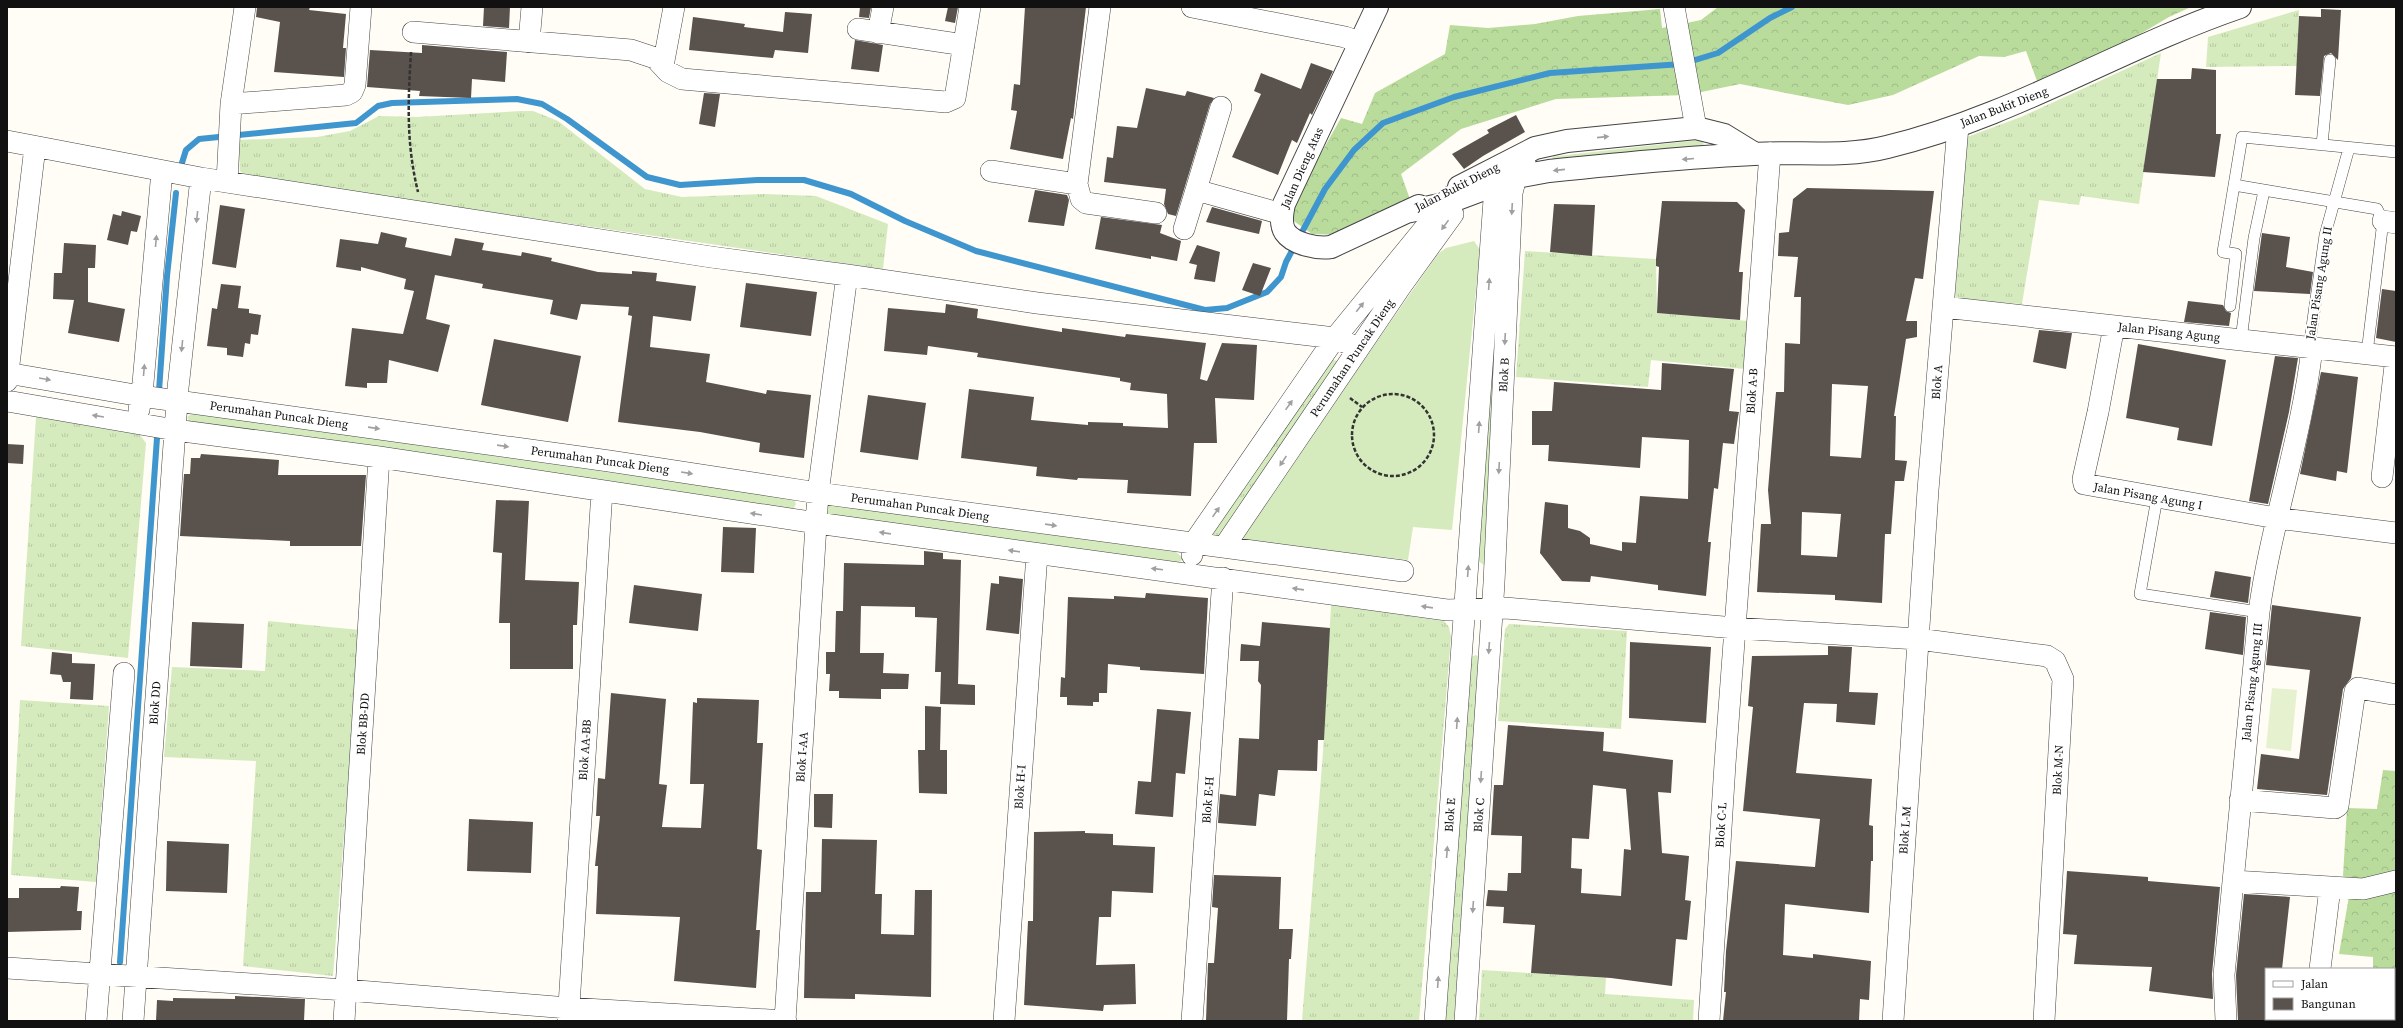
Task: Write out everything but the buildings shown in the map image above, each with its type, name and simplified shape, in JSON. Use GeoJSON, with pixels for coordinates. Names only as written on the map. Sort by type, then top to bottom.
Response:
{"type":"FeatureCollection","features":[{"type":"Feature","properties":{"kind":"street"},"geometry":{"type":"LineString","coordinates":[[227,182],[230,110],[245,7]]}},
{"type":"Feature","properties":{"kind":"street"},"geometry":{"type":"LineString","coordinates":[[230,110],[346,95],[352,92],[355,86],[361,7]]}},
{"type":"Feature","properties":{"kind":"street"},"geometry":{"type":"LineString","coordinates":[[529,42],[532,7]]}},
{"type":"Feature","properties":{"kind":"street"},"geometry":{"type":"LineString","coordinates":[[663,66],[674,7]]}},
{"type":"Feature","properties":{"kind":"street"},"geometry":{"type":"LineString","coordinates":[[878,33],[883,7]]}},
{"type":"Feature","properties":{"kind":"street"},"geometry":{"type":"LineString","coordinates":[[413,32],[631,50],[655,58],[668,72],[682,79],[946,102],[955,98],[970,7]]}},
{"type":"Feature","properties":{"kind":"street"},"geometry":{"type":"LineString","coordinates":[[1100,7],[1077,184],[1081,199],[1086,203],[1156,214]]}},
{"type":"Feature","properties":{"kind":"street"},"geometry":{"type":"LineString","coordinates":[[1192,7],[1345,37],[1360,42]]}},
{"type":"Feature","properties":{"kind":"street","name":"Jalan Dieng Atas"},"geometry":{"type":"LineString","coordinates":[[1284,223],[1284,204],[1377,7]]}},
{"type":"Feature","properties":{"kind":"street","name":"Jalan Bukit Dieng"},"geometry":{"type":"LineString","coordinates":[[1514,169],[1580,168],[1762,154],[1860,152],[1887,147],[1958,126],[2033,97],[2170,34],[2240,7]]}},
{"type":"Feature","properties":{"kind":"street"},"geometry":{"type":"LineString","coordinates":[[1675,17],[1696,128],[1713,157]]}},
{"type":"Feature","properties":{"kind":"street"},"geometry":{"type":"LineString","coordinates":[[858,29],[964,45]]}},
{"type":"Feature","properties":{"kind":"street"},"geometry":{"type":"LineString","coordinates":[[1184,228],[1220,107]]}},
{"type":"Feature","properties":{"kind":"street","name":"Blok A"},"geometry":{"type":"LineString","coordinates":[[1918,639],[1958,126]]}},
{"type":"Feature","properties":{"kind":"street","name":"Jalan Bukit Dieng"},"geometry":{"type":"LineString","coordinates":[[1284,223],[1308,247],[1319,249],[1331,247],[1406,212],[1457,196],[1514,169],[1535,148],[1567,141],[1696,128],[1724,135],[1762,154]]}},
{"type":"Feature","properties":{"kind":"street"},"geometry":{"type":"LineString","coordinates":[[7,142],[201,178],[423,212],[1037,303],[1335,338],[1360,348]]}},
{"type":"Feature","properties":{"kind":"street"},"geometry":{"type":"LineString","coordinates":[[7,376],[35,147]]}},
{"type":"Feature","properties":{"kind":"street","name":"Blok A-B"},"geometry":{"type":"LineString","coordinates":[[1735,628],[1762,154]]}},
{"type":"Feature","properties":{"kind":"street","name":"Blok B"},"geometry":{"type":"LineString","coordinates":[[1492,609],[1514,169]]}},
{"type":"Feature","properties":{"kind":"street"},"geometry":{"type":"LineString","coordinates":[[136,423],[141,396],[162,171]]}},
{"type":"Feature","properties":{"kind":"street"},"geometry":{"type":"LineString","coordinates":[[991,171],[1077,184]]}},
{"type":"Feature","properties":{"kind":"street","name":"Blok DD"},"geometry":{"type":"LineString","coordinates":[[133,1021],[130,975],[177,401],[201,178]]}},
{"type":"Feature","properties":{"kind":"street","name":"Blok E"},"geometry":{"type":"LineString","coordinates":[[1435,1021],[1465,610],[1491,179]]}},
{"type":"Feature","properties":{"kind":"street"},"geometry":{"type":"LineString","coordinates":[[1196,190],[1284,223]]}},
{"type":"Feature","properties":{"kind":"street","name":"Perumahan Puncak Dieng"},"geometry":{"type":"LineString","coordinates":[[1190,573],[1193,544],[1335,338],[1457,196]]}},
{"type":"Feature","properties":{"kind":"street","name":"Perumahan Puncak Dieng"},"geometry":{"type":"LineString","coordinates":[[1224,547],[1443,227],[1457,196]]}},
{"type":"Feature","properties":{"kind":"street","name":"Blok I-AA"},"geometry":{"type":"LineString","coordinates":[[785,1021],[818,494],[847,275]]}},
{"type":"Feature","properties":{"kind":"street","name":"Jalan Pisang Agung"},"geometry":{"type":"LineString","coordinates":[[1943,307],[2114,326],[2231,336],[2311,348],[2396,357]]}},
{"type":"Feature","properties":{"kind":"street","name":"Jalan Pisang Agung I"},"geometry":{"type":"LineString","coordinates":[[2114,326],[2098,412],[2083,479],[2084,484],[2276,518],[2396,533]]}},
{"type":"Feature","properties":{"kind":"street","name":"Jalan Pisang Agung III"},"geometry":{"type":"LineString","coordinates":[[2226,1021],[2224,975],[2259,612],[2264,573],[2276,518],[2304,406],[2311,348]]}},
{"type":"Feature","properties":{"kind":"street"},"geometry":{"type":"LineString","coordinates":[[2382,477],[2396,357]]}},
{"type":"Feature","properties":{"kind":"street","name":"Perumahan Puncak Dieng"},"geometry":{"type":"LineString","coordinates":[[7,376],[609,461],[818,494],[1403,571]]}},
{"type":"Feature","properties":{"kind":"street"},"geometry":{"type":"LineString","coordinates":[[7,401],[175,430],[379,457],[817,523],[1037,554],[1190,573],[1448,610],[1492,609]]}},
{"type":"Feature","properties":{"kind":"street","name":"Blok BB-DD"},"geometry":{"type":"LineString","coordinates":[[344,1021],[379,457]]}},
{"type":"Feature","properties":{"kind":"street","name":"Blok AA-BB"},"geometry":{"type":"LineString","coordinates":[[568,1015],[602,491]]}},
{"type":"Feature","properties":{"kind":"street","name":"Blok H-I"},"geometry":{"type":"LineString","coordinates":[[1004,1021],[1037,554]]}},
{"type":"Feature","properties":{"kind":"street","name":"Blok E-H"},"geometry":{"type":"LineString","coordinates":[[1192,1021],[1223,578]]}},
{"type":"Feature","properties":{"kind":"street","name":"Blok M-N"},"geometry":{"type":"LineString","coordinates":[[1492,609],[1506,608],[1735,628],[1918,639],[2040,654],[2055,661],[2060,668],[2063,678],[2044,1021]]}},
{"type":"Feature","properties":{"kind":"street","name":"Blok C"},"geometry":{"type":"LineString","coordinates":[[1465,1021],[1492,609]]}},
{"type":"Feature","properties":{"kind":"street","name":"Blok C-L"},"geometry":{"type":"LineString","coordinates":[[1709,1021],[1735,628]]}},
{"type":"Feature","properties":{"kind":"street","name":"Blok L-M"},"geometry":{"type":"LineString","coordinates":[[1893,1021],[1918,639]]}},
{"type":"Feature","properties":{"kind":"street"},"geometry":{"type":"LineString","coordinates":[[96,1021],[124,673]]}},
{"type":"Feature","properties":{"kind":"street"},"geometry":{"type":"LineString","coordinates":[[2240,800],[2335,808],[2338,806],[2355,691],[2358,688],[2392,694]]}},
{"type":"Feature","properties":{"kind":"street"},"geometry":{"type":"LineString","coordinates":[[2233,881],[2363,889],[2396,881]]}},
{"type":"Feature","properties":{"kind":"street"},"geometry":{"type":"LineString","coordinates":[[2320,968],[2330,888]]}},
{"type":"Feature","properties":{"kind":"street"},"geometry":{"type":"LineString","coordinates":[[7,968],[346,990],[568,1015],[785,1021]]}},
{"type":"Feature","properties":{"kind":"lane"},"geometry":{"type":"LineString","coordinates":[[2322,145],[2330,60]]}},
{"type":"Feature","properties":{"kind":"lane"},"geometry":{"type":"LineString","coordinates":[[2230,306],[2236,254],[2223,252],[2242,137],[2396,152]]}},
{"type":"Feature","properties":{"kind":"lane","name":"Jalan Pisang Agung II"},"geometry":{"type":"LineString","coordinates":[[2311,348],[2325,235],[2349,148]]}},
{"type":"Feature","properties":{"kind":"lane"},"geometry":{"type":"LineString","coordinates":[[2234,185],[2377,209],[2389,222],[2367,354]]}},
{"type":"Feature","properties":{"kind":"lane"},"geometry":{"type":"LineString","coordinates":[[2231,336],[2264,191]]}},
{"type":"Feature","properties":{"kind":"lane"},"geometry":{"type":"LineString","coordinates":[[2157,498],[2140,594],[2259,612]]}},
{"type":"Feature","properties":{"kind":"path"},"geometry":{"type":"LineString","coordinates":[[413,32],[408,97],[409,146],[423,212]]}},
{"type":"Feature","properties":{"kind":"path"},"geometry":{"type":"LineString","coordinates":[[1386,394],[1400,394],[1412,398],[1423,407],[1431,418],[1434,431],[1433,445],[1427,457],[1418,467],[1406,474],[1393,476],[1379,474],[1367,467],[1358,457],[1352,445],[1351,431],[1355,418],[1362,407],[1373,399],[1386,394]]}},
{"type":"Feature","properties":{"kind":"green space"},"geometry":{"type":"Polygon","coordinates":[[[1718,7],[2191,7],[2169,17],[2118,47],[2037,81],[2026,51],[2004,57],[1979,56],[1893,95],[1848,105],[1740,84],[1687,95],[1556,99],[1461,129],[1401,174],[1411,202],[1342,235],[1312,234],[1291,219],[1295,199],[1341,118],[1362,124],[1375,93],[1445,54],[1450,25],[1488,28],[1535,24],[1578,16],[1660,9],[1662,28],[1701,20],[1718,7]]]}},
{"type":"Feature","properties":{"kind":"green space"},"geometry":{"type":"Polygon","coordinates":[[[2299,10],[2297,66],[2206,67],[2208,37],[2299,10]]]}},
{"type":"Feature","properties":{"kind":"green space"},"geometry":{"type":"Polygon","coordinates":[[[2161,53],[2139,204],[2081,196],[2079,205],[2039,200],[2022,304],[1956,299],[1955,295],[1967,137],[2021,117],[2161,53]]]}},
{"type":"Feature","properties":{"kind":"green space"},"geometry":{"type":"Polygon","coordinates":[[[533,111],[558,121],[645,189],[682,197],[765,194],[816,196],[888,224],[883,269],[247,177],[240,171],[238,140],[317,137],[350,131],[379,116],[417,117],[533,111]]]}},
{"type":"Feature","properties":{"kind":"green space"},"geometry":{"type":"Polygon","coordinates":[[[1699,140],[1703,142],[1704,147],[1551,161],[1553,157],[1558,156],[1699,140]]]}},
{"type":"Feature","properties":{"kind":"green space"},"geometry":{"type":"Polygon","coordinates":[[[1474,241],[1480,250],[1452,530],[1413,527],[1408,560],[1247,541],[1242,537],[1243,533],[1438,254],[1446,248],[1474,241]]]}},
{"type":"Feature","properties":{"kind":"green space"},"geometry":{"type":"Polygon","coordinates":[[[1525,251],[1656,259],[1657,313],[1748,321],[1745,369],[1651,360],[1648,387],[1516,377],[1525,251]]]}},
{"type":"Feature","properties":{"kind":"green space"},"geometry":{"type":"Polygon","coordinates":[[[1498,257],[1487,562],[1484,565],[1478,561],[1498,257]]]}},
{"type":"Feature","properties":{"kind":"green space"},"geometry":{"type":"Polygon","coordinates":[[[1331,359],[1337,361],[1337,364],[1216,541],[1208,536],[1331,359]]]}},
{"type":"Feature","properties":{"kind":"green space"},"geometry":{"type":"Polygon","coordinates":[[[192,413],[789,498],[794,500],[796,504],[793,509],[190,423],[187,417],[192,413]]]}},
{"type":"Feature","properties":{"kind":"green space"},"geometry":{"type":"Polygon","coordinates":[[[36,417],[140,435],[146,443],[128,658],[21,646],[36,417]]]}},
{"type":"Feature","properties":{"kind":"green space"},"geometry":{"type":"Polygon","coordinates":[[[831,505],[1176,552],[1183,558],[1179,564],[826,514],[825,507],[831,505]]]}},
{"type":"Feature","properties":{"kind":"green space"},"geometry":{"type":"Polygon","coordinates":[[[1331,605],[1444,621],[1449,627],[1451,637],[1419,1021],[1302,1021],[1323,752],[1331,605]]]}},
{"type":"Feature","properties":{"kind":"green space"},"geometry":{"type":"Polygon","coordinates":[[[268,621],[360,630],[333,976],[243,966],[256,761],[164,757],[172,667],[265,671],[268,621]]]}},
{"type":"Feature","properties":{"kind":"green space"},"geometry":{"type":"Polygon","coordinates":[[[1509,624],[1627,631],[1621,729],[1498,721],[1505,629],[1509,624]]]}},
{"type":"Feature","properties":{"kind":"green space"},"geometry":{"type":"Polygon","coordinates":[[[1476,655],[1480,658],[1482,663],[1454,1021],[1443,1021],[1471,657],[1476,655]]]}},
{"type":"Feature","properties":{"kind":"green space"},"geometry":{"type":"Polygon","coordinates":[[[2272,688],[2297,690],[2291,751],[2266,748],[2272,688]]]}},
{"type":"Feature","properties":{"kind":"green space"},"geometry":{"type":"Polygon","coordinates":[[[20,700],[109,706],[96,882],[11,875],[20,700]]]}},
{"type":"Feature","properties":{"kind":"green space"},"geometry":{"type":"Polygon","coordinates":[[[2383,770],[2396,771],[2396,1021],[2360,1021],[2395,1020],[2395,968],[2373,968],[2373,957],[2339,954],[2352,879],[2343,876],[2347,808],[2377,809],[2383,770]]]}},
{"type":"Feature","properties":{"kind":"green space"},"geometry":{"type":"Polygon","coordinates":[[[1482,970],[1606,978],[1605,994],[1694,1000],[1693,1021],[1479,1021],[1482,970]]]}},
{"type":"Feature","properties":{"kind":"waterway"},"geometry":{"type":"LineString","coordinates":[[181,166],[186,150],[199,139],[356,123],[378,106],[392,103],[517,99],[542,104],[567,119],[647,177],[680,185],[757,180],[804,180],[851,194],[905,221],[976,251],[1205,310],[1227,308],[1267,292],[1281,277],[1286,262],[1325,189],[1354,150],[1383,123],[1454,97],[1550,73],[1682,64],[1718,53],[1770,18],[1792,7]]}},
{"type":"Feature","properties":{"kind":"waterway"},"geometry":{"type":"LineString","coordinates":[[159,391],[167,276],[176,193]]}},
{"type":"Feature","properties":{"kind":"waterway"},"geometry":{"type":"LineString","coordinates":[[120,962],[157,438]]}}]}
